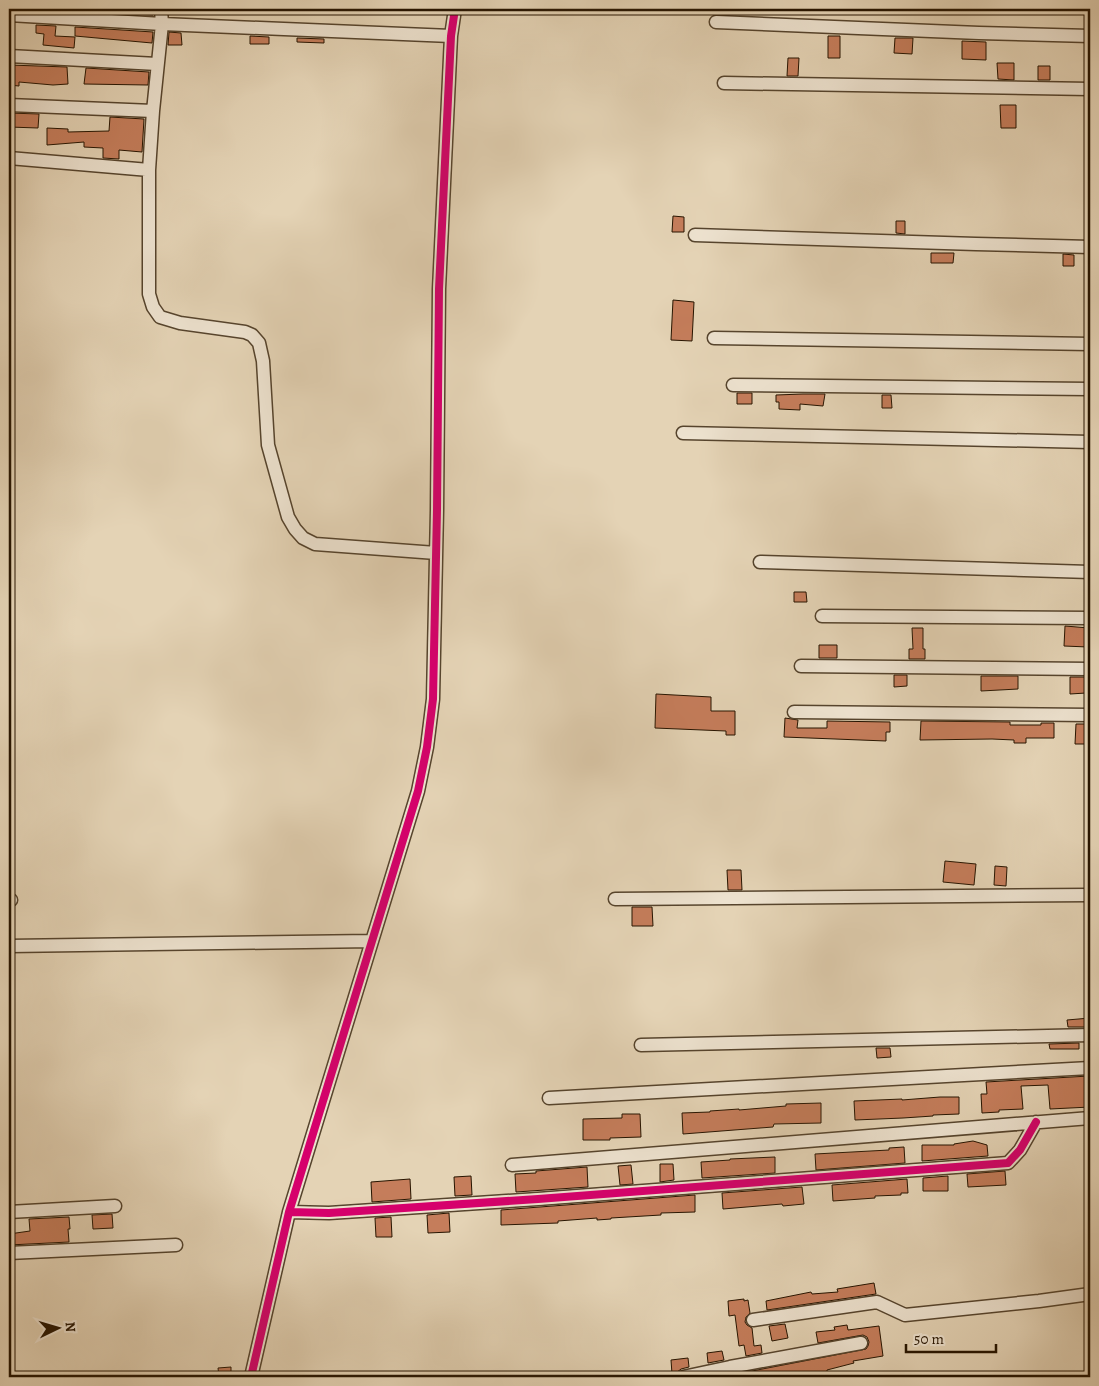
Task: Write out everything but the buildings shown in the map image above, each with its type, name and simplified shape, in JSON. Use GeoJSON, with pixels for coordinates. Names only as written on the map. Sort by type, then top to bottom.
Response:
{"type":"FeatureCollection","features":[{"type":"Feature","properties":{"kind":"street"},"geometry":{"type":"LineString","coordinates":[[161,9],[162,24],[149,170],[149,294],[153,307],[160,317],[180,323],[245,332],[252,335],[259,343],[263,362],[268,445],[288,517],[302,538],[315,544],[436,553]]}},
{"type":"Feature","properties":{"kind":"street"},"geometry":{"type":"LineString","coordinates":[[251,1377],[372,941],[418,791],[427,747],[433,699],[438,289],[451,36],[455,9]]}},
{"type":"Feature","properties":{"kind":"street"},"geometry":{"type":"LineString","coordinates":[[9,15],[162,24],[451,36]]}},
{"type":"Feature","properties":{"kind":"street"},"geometry":{"type":"LineString","coordinates":[[716,22],[1090,36]]}},
{"type":"Feature","properties":{"kind":"street"},"geometry":{"type":"LineString","coordinates":[[9,56],[157,64]]}},
{"type":"Feature","properties":{"kind":"street"},"geometry":{"type":"LineString","coordinates":[[724,83],[1090,89]]}},
{"type":"Feature","properties":{"kind":"street"},"geometry":{"type":"LineString","coordinates":[[9,105],[153,111]]}},
{"type":"Feature","properties":{"kind":"street"},"geometry":{"type":"LineString","coordinates":[[9,158],[149,170]]}},
{"type":"Feature","properties":{"kind":"street"},"geometry":{"type":"LineString","coordinates":[[694,235],[1090,247]]}},
{"type":"Feature","properties":{"kind":"street"},"geometry":{"type":"LineString","coordinates":[[714,338],[1090,344]]}},
{"type":"Feature","properties":{"kind":"street"},"geometry":{"type":"LineString","coordinates":[[733,384],[1090,389]]}},
{"type":"Feature","properties":{"kind":"street"},"geometry":{"type":"LineString","coordinates":[[683,433],[1090,442]]}},
{"type":"Feature","properties":{"kind":"street"},"geometry":{"type":"LineString","coordinates":[[760,562],[1090,572]]}},
{"type":"Feature","properties":{"kind":"street"},"geometry":{"type":"LineString","coordinates":[[822,616],[1090,618]]}},
{"type":"Feature","properties":{"kind":"street"},"geometry":{"type":"LineString","coordinates":[[801,666],[1090,669]]}},
{"type":"Feature","properties":{"kind":"street"},"geometry":{"type":"LineString","coordinates":[[794,712],[1090,715]]}},
{"type":"Feature","properties":{"kind":"street"},"geometry":{"type":"LineString","coordinates":[[615,899],[1090,895]]}},
{"type":"Feature","properties":{"kind":"street"},"geometry":{"type":"LineString","coordinates":[[9,946],[372,941]]}},
{"type":"Feature","properties":{"kind":"street"},"geometry":{"type":"LineString","coordinates":[[641,1044],[1090,1035]]}},
{"type":"Feature","properties":{"kind":"street"},"geometry":{"type":"LineString","coordinates":[[549,1098],[1090,1068]]}},
{"type":"Feature","properties":{"kind":"street"},"geometry":{"type":"LineString","coordinates":[[512,1164],[1090,1118]]}},
{"type":"Feature","properties":{"kind":"street"},"geometry":{"type":"LineString","coordinates":[[296,1212],[317,1213],[538,1199],[1008,1163],[1020,1150],[1036,1122]]}},
{"type":"Feature","properties":{"kind":"street"},"geometry":{"type":"LineString","coordinates":[[9,1212],[116,1206]]}},
{"type":"Feature","properties":{"kind":"street"},"geometry":{"type":"LineString","coordinates":[[9,1253],[176,1245]]}},
{"type":"Feature","properties":{"kind":"street"},"geometry":{"type":"LineString","coordinates":[[753,1320],[877,1302],[905,1315],[1090,1294]]}},
{"type":"Feature","properties":{"kind":"street"},"geometry":{"type":"LineString","coordinates":[[683,1377],[861,1343]]}},
{"type":"Feature","properties":{"kind":"cycle path"},"geometry":{"type":"LineString","coordinates":[[251,1377],[289,1212],[418,791],[427,747],[433,699],[439,289],[451,36],[455,9]]}},
{"type":"Feature","properties":{"kind":"cycle path"},"geometry":{"type":"LineString","coordinates":[[289,1212],[329,1213],[538,1199],[1008,1163],[1020,1150],[1036,1122]]}}]}
